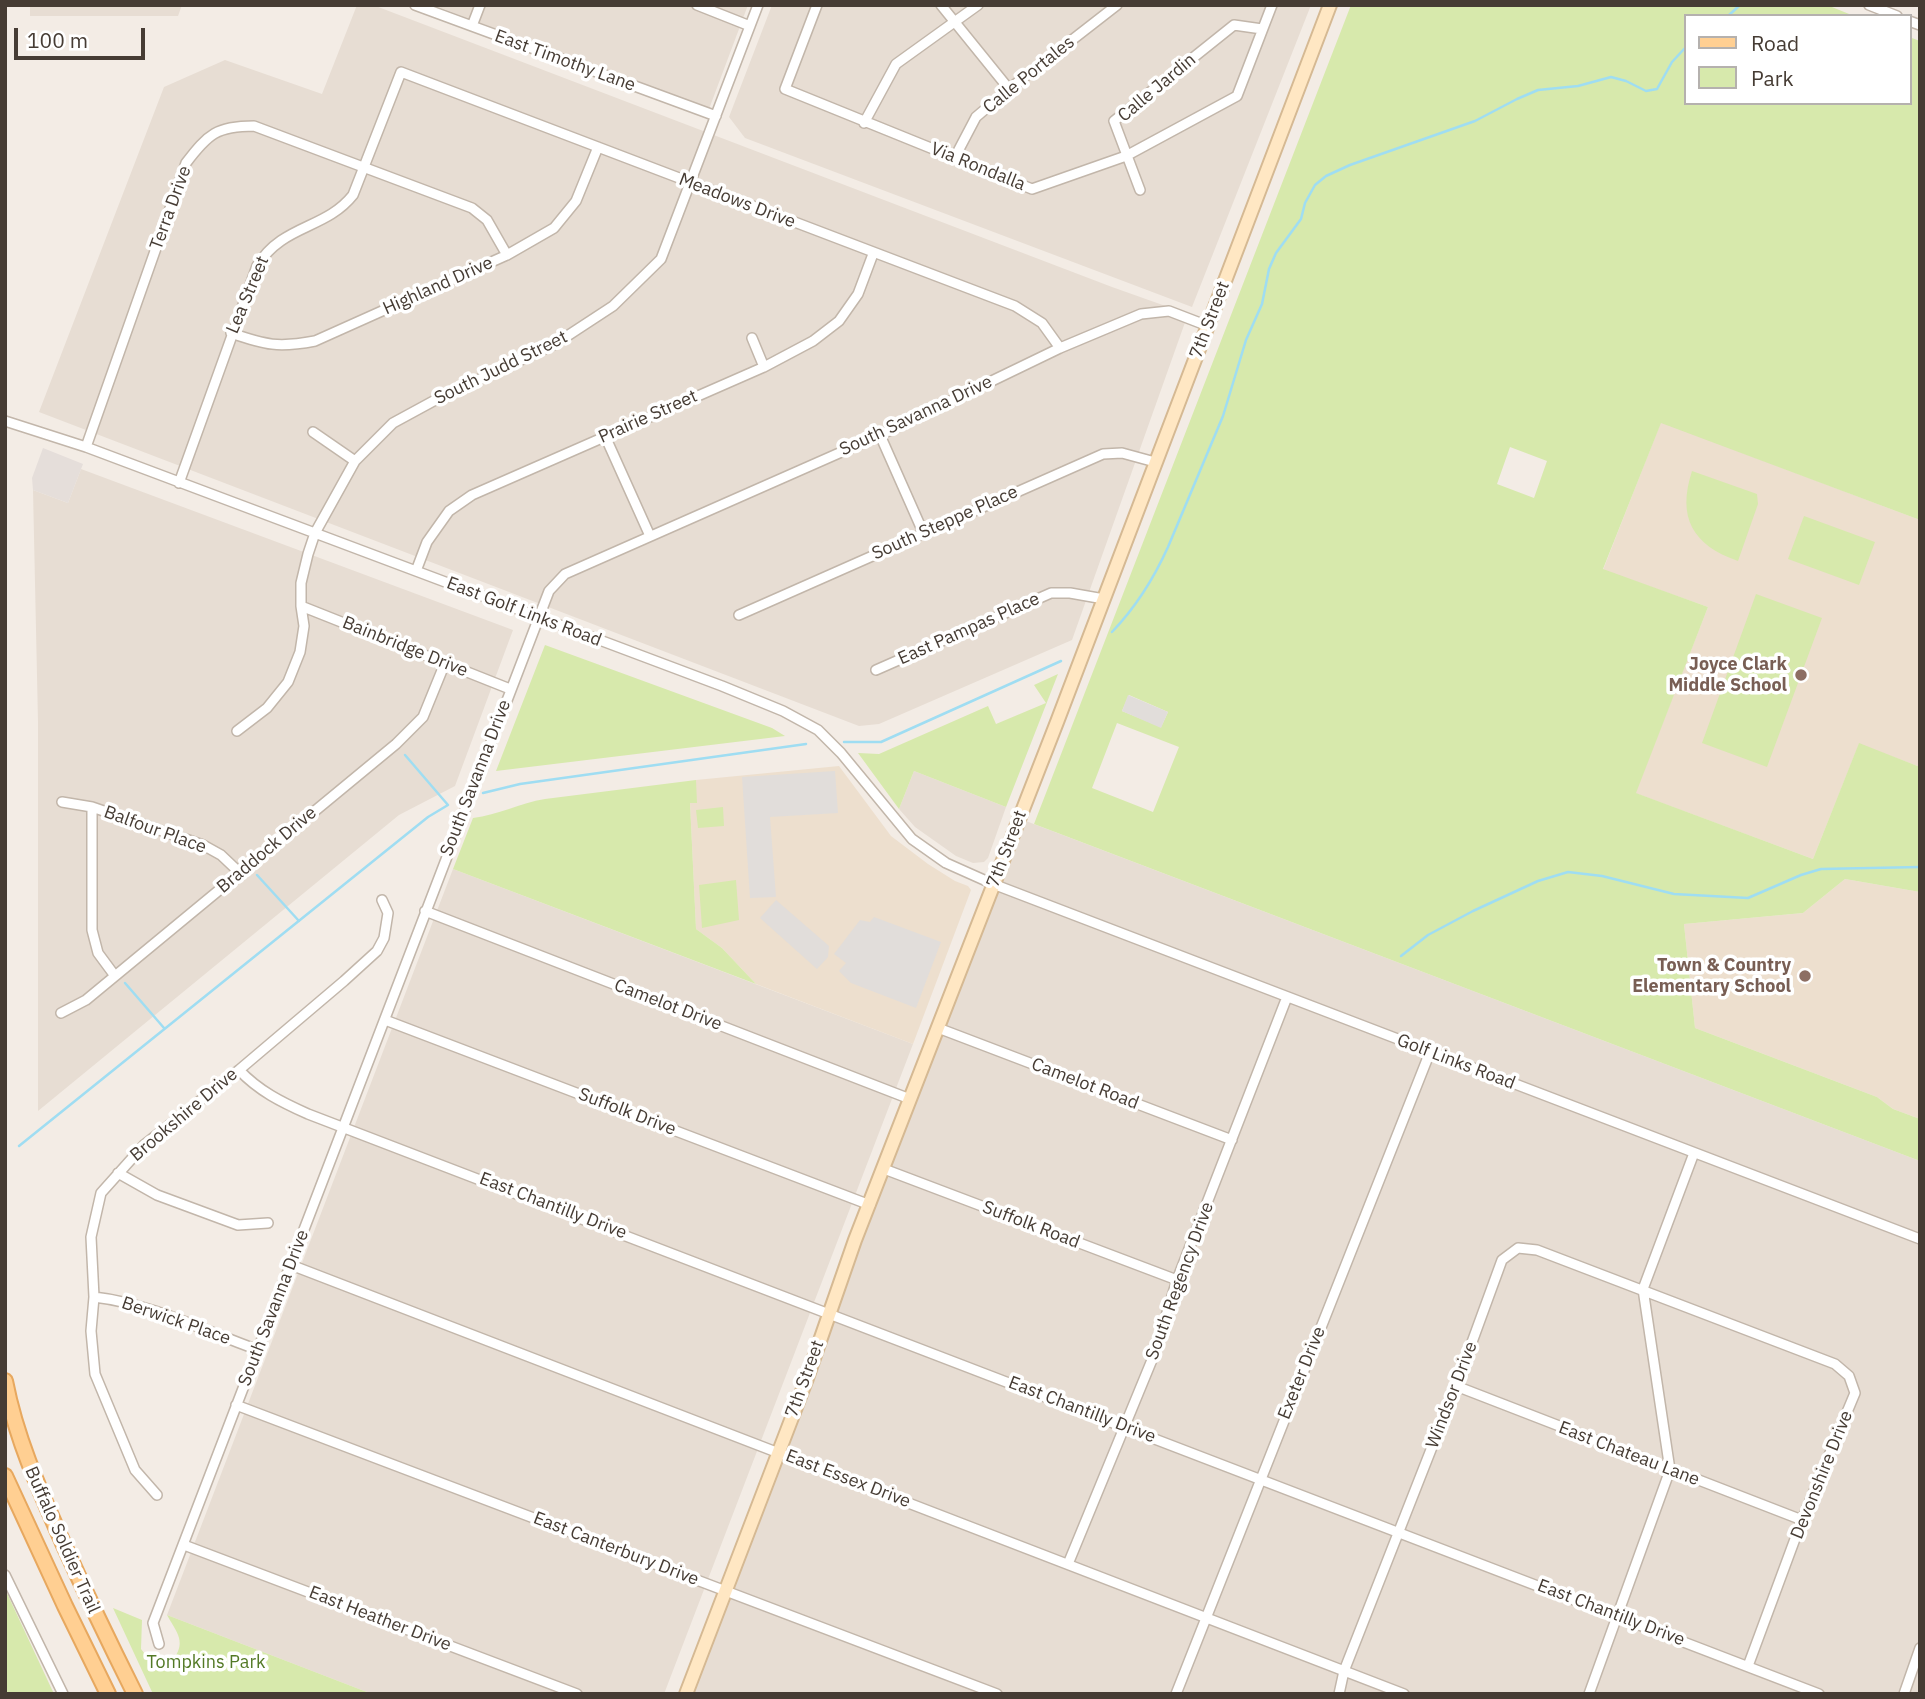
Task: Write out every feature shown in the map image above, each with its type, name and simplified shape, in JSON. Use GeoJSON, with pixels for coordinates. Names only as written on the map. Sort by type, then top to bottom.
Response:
{"type":"FeatureCollection","features":[{"type":"Feature","properties":{"kind":"main road","name":"7th Street"},"geometry":{"type":"LineString","coordinates":[[686,1694],[910,1099],[1330,5]]}},
{"type":"Feature","properties":{"kind":"main road","name":"Buffalo Soldier Trail"},"geometry":{"type":"LineString","coordinates":[[5,1381],[11,1415],[29,1468],[99,1623],[135,1694]]}},
{"type":"Feature","properties":{"kind":"main road","name":"Buffalo Soldier Trail"},"geometry":{"type":"LineString","coordinates":[[5,1476],[108,1694]]}},
{"type":"Feature","properties":{"kind":"street","name":"East Timothy Lane"},"geometry":{"type":"LineString","coordinates":[[415,5],[716,116]]}},
{"type":"Feature","properties":{"kind":"street"},"geometry":{"type":"LineString","coordinates":[[472,26],[480,5]]}},
{"type":"Feature","properties":{"kind":"street"},"geometry":{"type":"LineString","coordinates":[[697,5],[750,26]]}},
{"type":"Feature","properties":{"kind":"street","name":"South Judd Street"},"geometry":{"type":"LineString","coordinates":[[237,730],[267,708],[288,682],[300,652],[304,626],[300,606],[301,583],[315,533],[355,461],[393,423],[439,398],[555,344],[613,306],[661,259],[758,5]]}},
{"type":"Feature","properties":{"kind":"street","name":"Via Rondalla"},"geometry":{"type":"LineString","coordinates":[[817,5],[785,89],[1032,189],[1126,156],[1237,96],[1272,5]]}},
{"type":"Feature","properties":{"kind":"street"},"geometry":{"type":"LineString","coordinates":[[941,5],[1009,89]]}},
{"type":"Feature","properties":{"kind":"street"},"geometry":{"type":"LineString","coordinates":[[864,122],[896,64],[978,5]]}},
{"type":"Feature","properties":{"kind":"street","name":"Calle Portales"},"geometry":{"type":"LineString","coordinates":[[954,157],[976,117],[1118,5]]}},
{"type":"Feature","properties":{"kind":"street"},"geometry":{"type":"LineString","coordinates":[[1869,5],[1891,14]]}},
{"type":"Feature","properties":{"kind":"street","name":"Calle Jardin"},"geometry":{"type":"LineString","coordinates":[[1140,190],[1114,121],[1234,24],[1262,29]]}},
{"type":"Feature","properties":{"kind":"street","name":"Meadows Drive"},"geometry":{"type":"LineString","coordinates":[[401,72],[1015,306],[1042,323],[1060,348]]}},
{"type":"Feature","properties":{"kind":"street","name":"Lea Street"},"geometry":{"type":"LineString","coordinates":[[179,483],[257,265],[267,249],[283,237],[341,209],[353,195],[401,72]]}},
{"type":"Feature","properties":{"kind":"street","name":"Terra Drive"},"geometry":{"type":"LineString","coordinates":[[86,447],[187,163],[201,143],[228,126],[254,126],[472,208],[487,220],[507,255]]}},
{"type":"Feature","properties":{"kind":"street","name":"Highland Drive"},"geometry":{"type":"LineString","coordinates":[[231,333],[265,345],[289,346],[315,341],[507,255],[554,228],[576,201],[598,147]]}},
{"type":"Feature","properties":{"kind":"street","name":"Prairie Street"},"geometry":{"type":"LineString","coordinates":[[416,571],[427,542],[449,511],[471,495],[764,367],[813,341],[839,321],[858,294],[873,254]]}},
{"type":"Feature","properties":{"kind":"street","name":"South Savanna Drive"},"geometry":{"type":"LineString","coordinates":[[159,1644],[153,1623],[549,591],[565,574],[880,435],[1060,348],[1140,314],[1169,311],[1208,326]]}},
{"type":"Feature","properties":{"kind":"street"},"geometry":{"type":"LineString","coordinates":[[752,338],[764,367]]}},
{"type":"Feature","properties":{"kind":"street","name":"East Golf Links Road"},"geometry":{"type":"LineString","coordinates":[[5,421],[86,447],[783,711],[818,730],[841,753],[912,839],[946,863],[993,884]]}},
{"type":"Feature","properties":{"kind":"street"},"geometry":{"type":"LineString","coordinates":[[313,432],[355,461]]}},
{"type":"Feature","properties":{"kind":"street"},"geometry":{"type":"LineString","coordinates":[[880,435],[923,532]]}},
{"type":"Feature","properties":{"kind":"street"},"geometry":{"type":"LineString","coordinates":[[605,436],[650,536]]}},
{"type":"Feature","properties":{"kind":"street","name":"South Steppe Place"},"geometry":{"type":"LineString","coordinates":[[739,615],[1103,454],[1122,453],[1155,462]]}},
{"type":"Feature","properties":{"kind":"street","name":"East Pampas Place"},"geometry":{"type":"LineString","coordinates":[[876,670],[1051,593],[1070,593],[1104,599]]}},
{"type":"Feature","properties":{"kind":"street","name":"Bainbridge Drive"},"geometry":{"type":"LineString","coordinates":[[300,606],[510,689]]}},
{"type":"Feature","properties":{"kind":"street","name":"Braddock Drive"},"geometry":{"type":"LineString","coordinates":[[61,1013],[86,1000],[414,727],[430,704],[445,663]]}},
{"type":"Feature","properties":{"kind":"street","name":"Balfour Place"},"geometry":{"type":"LineString","coordinates":[[62,802],[92,807],[203,845],[221,855],[240,873]]}},
{"type":"Feature","properties":{"kind":"street"},"geometry":{"type":"LineString","coordinates":[[92,807],[92,930],[98,953],[115,976]]}},
{"type":"Feature","properties":{"kind":"street","name":"Golf Links Road"},"geometry":{"type":"LineString","coordinates":[[993,884],[1920,1239]]}},
{"type":"Feature","properties":{"kind":"street","name":"Brookshire Drive"},"geometry":{"type":"LineString","coordinates":[[157,1495],[135,1470],[95,1374],[90,1331],[94,1297],[91,1237],[101,1193],[144,1145],[239,1070],[377,951],[384,938],[388,913],[382,900]]}},
{"type":"Feature","properties":{"kind":"street","name":"Camelot Drive"},"geometry":{"type":"LineString","coordinates":[[425,911],[910,1099]]}},
{"type":"Feature","properties":{"kind":"street","name":"South Regency Drive"},"geometry":{"type":"LineString","coordinates":[[1068,1564],[1154,1355],[1177,1280],[1287,997]]}},
{"type":"Feature","properties":{"kind":"street","name":"Suffolk Drive"},"geometry":{"type":"LineString","coordinates":[[385,1020],[870,1205]]}},
{"type":"Feature","properties":{"kind":"street","name":"Camelot Road"},"geometry":{"type":"LineString","coordinates":[[938,1028],[1232,1140]]}},
{"type":"Feature","properties":{"kind":"street","name":"Exeter Drive"},"geometry":{"type":"LineString","coordinates":[[1176,1694],[1430,1052]]}},
{"type":"Feature","properties":{"kind":"street","name":"East Chantilly Drive"},"geometry":{"type":"LineString","coordinates":[[239,1070],[253,1085],[274,1099],[1819,1694]]}},
{"type":"Feature","properties":{"kind":"street"},"geometry":{"type":"LineString","coordinates":[[1588,1694],[1670,1470],[1643,1289],[1694,1153]]}},
{"type":"Feature","properties":{"kind":"street","name":"Suffolk Road"},"geometry":{"type":"LineString","coordinates":[[884,1170],[1177,1280]]}},
{"type":"Feature","properties":{"kind":"street"},"geometry":{"type":"LineString","coordinates":[[118,1173],[157,1195],[237,1225],[268,1223]]}},
{"type":"Feature","properties":{"kind":"street","name":"Windsor Drive"},"geometry":{"type":"LineString","coordinates":[[1339,1694],[1344,1671],[1456,1386],[1502,1260],[1518,1248],[1537,1250],[1643,1289]]}},
{"type":"Feature","properties":{"kind":"street","name":"East Essex Drive"},"geometry":{"type":"LineString","coordinates":[[291,1265],[1404,1694]]}},
{"type":"Feature","properties":{"kind":"street","name":"Devonshire Drive"},"geometry":{"type":"LineString","coordinates":[[1643,1289],[1835,1364],[1849,1376],[1855,1393],[1802,1520],[1748,1666]]}},
{"type":"Feature","properties":{"kind":"street","name":"Berwick Place"},"geometry":{"type":"LineString","coordinates":[[94,1297],[137,1306],[258,1350]]}},
{"type":"Feature","properties":{"kind":"street","name":"East Chateau Lane"},"geometry":{"type":"LineString","coordinates":[[1456,1386],[1802,1520]]}},
{"type":"Feature","properties":{"kind":"street","name":"East Canterbury Drive"},"geometry":{"type":"LineString","coordinates":[[236,1405],[997,1694]]}},
{"type":"Feature","properties":{"kind":"street","name":"East Heather Drive"},"geometry":{"type":"LineString","coordinates":[[184,1545],[577,1694]]}},
{"type":"Feature","properties":{"kind":"street"},"geometry":{"type":"LineString","coordinates":[[5,1575],[63,1694]]}},
{"type":"Feature","properties":{"kind":"street"},"geometry":{"type":"LineString","coordinates":[[1904,1694],[1920,1648]]}},
{"type":"Feature","properties":{"kind":"shaded area"},"geometry":{"type":"Polygon","coordinates":[[[30,5],[182,5],[178,16],[30,16],[30,5]]]}},
{"type":"Feature","properties":{"kind":"shaded area"},"geometry":{"type":"Polygon","coordinates":[[[357,5],[373,5],[1188,314],[1072,640],[879,724],[859,726],[39,412],[164,87],[225,60],[322,94],[357,5]]]}},
{"type":"Feature","properties":{"kind":"shaded area"},"geometry":{"type":"Polygon","coordinates":[[[433,5],[748,5],[709,109],[433,5]]]}},
{"type":"Feature","properties":{"kind":"shaded area"},"geometry":{"type":"Polygon","coordinates":[[[772,5],[1311,5],[1192,307],[745,138],[729,117],[772,5]]]}},
{"type":"Feature","properties":{"kind":"shaded area","name":"Joyce Clark Middle School"},"geometry":{"type":"Polygon","coordinates":[[[1661,422],[1920,520],[1920,767],[1859,744],[1813,859],[1635,793],[1708,607],[1603,570],[1661,422]]]}},
{"type":"Feature","properties":{"kind":"shaded area"},"geometry":{"type":"Polygon","coordinates":[[[43,448],[83,464],[68,503],[33,490],[32,478],[43,448]]]}},
{"type":"Feature","properties":{"kind":"shaded area"},"geometry":{"type":"Polygon","coordinates":[[[81,469],[513,630],[455,786],[399,815],[38,1111],[38,722],[33,490],[68,503],[81,469]]]}},
{"type":"Feature","properties":{"kind":"shaded area"},"geometry":{"type":"Polygon","coordinates":[[[1128,695],[1168,712],[1161,728],[1122,711],[1128,695]]]}},
{"type":"Feature","properties":{"kind":"shaded area"},"geometry":{"type":"Polygon","coordinates":[[[839,766],[891,836],[928,864],[971,890],[913,1044],[756,984],[722,948],[696,929],[690,803],[696,802],[696,780],[839,766]]]}},
{"type":"Feature","properties":{"kind":"shaded area"},"geometry":{"type":"Polygon","coordinates":[[[835,771],[838,813],[770,817],[776,897],[750,898],[742,777],[835,771]]]}},
{"type":"Feature","properties":{"kind":"shaded area"},"geometry":{"type":"Polygon","coordinates":[[[914,771],[1006,807],[988,858],[984,862],[973,863],[956,856],[915,827],[899,809],[914,771]]]}},
{"type":"Feature","properties":{"kind":"shaded area"},"geometry":{"type":"Polygon","coordinates":[[[1018,818],[1920,1161],[1920,1694],[686,1694],[1018,818]]]}},
{"type":"Feature","properties":{"kind":"shaded area"},"geometry":{"type":"Polygon","coordinates":[[[453,869],[913,1044],[664,1694],[372,1694],[167,1615],[453,869]]]}},
{"type":"Feature","properties":{"kind":"shaded area","name":"Town & Country Elementary School"},"geometry":{"type":"Polygon","coordinates":[[[1845,879],[1920,892],[1920,1119],[1893,1109],[1877,1097],[1695,1028],[1684,924],[1803,913],[1845,879]]]}},
{"type":"Feature","properties":{"kind":"shaded area"},"geometry":{"type":"Polygon","coordinates":[[[776,900],[829,946],[828,957],[817,969],[760,918],[776,900]]]}},
{"type":"Feature","properties":{"kind":"shaded area"},"geometry":{"type":"Polygon","coordinates":[[[874,917],[941,942],[916,1008],[851,983],[839,971],[846,963],[834,954],[860,920],[870,922],[874,917]]]}},
{"type":"Feature","properties":{"kind":"green space"},"geometry":{"type":"Polygon","coordinates":[[[1351,5],[1827,5],[1849,14],[1684,14],[1684,105],[1911,105],[1911,38],[1920,41],[1920,520],[1661,423],[1603,569],[1708,607],[1636,793],[1813,859],[1859,743],[1920,767],[1920,892],[1845,879],[1803,913],[1684,924],[1695,1028],[1877,1097],[1893,1109],[1920,1119],[1920,1161],[1034,824],[1351,5]],[[1510,447],[1497,484],[1534,498],[1547,461],[1510,447]],[[1129,695],[1122,711],[1161,727],[1168,712],[1129,695]],[[1117,723],[1092,788],[1153,812],[1179,747],[1117,723]]]}},
{"type":"Feature","properties":{"kind":"green space"},"geometry":{"type":"Polygon","coordinates":[[[1692,471],[1757,494],[1758,504],[1738,561],[1709,547],[1692,527],[1686,502],[1692,471]]]}},
{"type":"Feature","properties":{"kind":"green space"},"geometry":{"type":"Polygon","coordinates":[[[1804,516],[1875,542],[1859,585],[1788,559],[1804,516]]]}},
{"type":"Feature","properties":{"kind":"green space"},"geometry":{"type":"Polygon","coordinates":[[[1756,594],[1822,618],[1767,767],[1702,743],[1756,594]]]}},
{"type":"Feature","properties":{"kind":"green space"},"geometry":{"type":"Polygon","coordinates":[[[545,645],[772,728],[785,736],[496,771],[545,645]]]}},
{"type":"Feature","properties":{"kind":"green space"},"geometry":{"type":"Polygon","coordinates":[[[1058,674],[1006,807],[914,771],[899,809],[858,753],[879,754],[988,706],[996,724],[1046,703],[1034,685],[1058,674]]]}},
{"type":"Feature","properties":{"kind":"green space"},"geometry":{"type":"Polygon","coordinates":[[[696,780],[697,803],[690,803],[696,929],[722,948],[756,984],[453,869],[473,818],[545,799],[696,780]]]}},
{"type":"Feature","properties":{"kind":"green space"},"geometry":{"type":"Polygon","coordinates":[[[723,807],[724,826],[698,828],[696,810],[723,807]]]}},
{"type":"Feature","properties":{"kind":"green space"},"geometry":{"type":"Polygon","coordinates":[[[736,880],[739,920],[702,928],[699,885],[736,880]]]}},
{"type":"Feature","properties":{"kind":"green space"},"geometry":{"type":"Polygon","coordinates":[[[5,1589],[54,1694],[5,1694],[5,1589]]]}},
{"type":"Feature","properties":{"kind":"green space","name":"Tompkins Park"},"geometry":{"type":"Polygon","coordinates":[[[113,1608],[142,1620],[141,1649],[151,1662],[158,1664],[174,1658],[178,1652],[180,1641],[167,1615],[372,1694],[153,1694],[113,1608]]]}},
{"type":"Feature","properties":{"kind":"waterway"},"geometry":{"type":"LineString","coordinates":[[1730,14],[1740,5]]}},
{"type":"Feature","properties":{"kind":"waterway"},"geometry":{"type":"LineString","coordinates":[[1112,632],[1143,592],[1168,547],[1223,416],[1246,340],[1262,304],[1269,269],[1276,253],[1301,219],[1305,203],[1315,185],[1326,176],[1350,165],[1475,121],[1538,90],[1578,86],[1611,77],[1646,91],[1657,89],[1672,62],[1684,49]]}},
{"type":"Feature","properties":{"kind":"waterway"},"geometry":{"type":"LineString","coordinates":[[844,742],[881,742],[1061,661]]}},
{"type":"Feature","properties":{"kind":"waterway"},"geometry":{"type":"LineString","coordinates":[[483,793],[520,784],[806,744]]}},
{"type":"Feature","properties":{"kind":"waterway"},"geometry":{"type":"LineString","coordinates":[[19,1146],[428,817],[448,805],[405,755]]}},
{"type":"Feature","properties":{"kind":"waterway"},"geometry":{"type":"LineString","coordinates":[[1401,956],[1428,935],[1473,911],[1538,881],[1568,872],[1602,876],[1674,894],[1748,898],[1821,869],[1920,867]]}},
{"type":"Feature","properties":{"kind":"waterway"},"geometry":{"type":"LineString","coordinates":[[257,875],[299,921]]}},
{"type":"Feature","properties":{"kind":"waterway"},"geometry":{"type":"LineString","coordinates":[[125,983],[164,1028]]}},
{"type":"Feature","properties":{"kind":"place","name":"Joyce Clark Middle School"},"geometry":{"type":"Point","coordinates":[1801,675]}},
{"type":"Feature","properties":{"kind":"place","name":"Town & Country Elementary School"},"geometry":{"type":"Point","coordinates":[1805,976]}}]}
